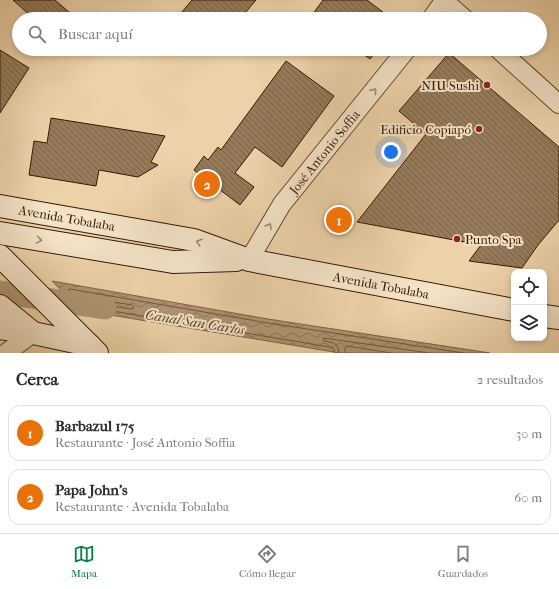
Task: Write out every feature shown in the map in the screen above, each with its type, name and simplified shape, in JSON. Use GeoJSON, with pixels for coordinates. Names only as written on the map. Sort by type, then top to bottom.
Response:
{"type":"FeatureCollection","features":[{"type":"Feature","properties":{"kind":"main road","name":"Avenida Tobalaba"},"geometry":{"type":"LineString","coordinates":[[0,206],[194,240],[249,260],[511,309]]}},
{"type":"Feature","properties":{"kind":"main road","name":"Avenida Tobalaba"},"geometry":{"type":"LineString","coordinates":[[0,233],[174,262],[249,260]]}},
{"type":"Feature","properties":{"kind":"main road"},"geometry":{"type":"LineString","coordinates":[[0,256],[93,349]]}},
{"type":"Feature","properties":{"kind":"main road"},"geometry":{"type":"LineString","coordinates":[[3,316],[64,353]]}},
{"type":"Feature","properties":{"kind":"main road"},"geometry":{"type":"LineString","coordinates":[[547,316],[559,318]]}},
{"type":"Feature","properties":{"kind":"main road"},"geometry":{"type":"LineString","coordinates":[[33,333],[93,349]]}},
{"type":"Feature","properties":{"kind":"street"},"geometry":{"type":"LineString","coordinates":[[436,12],[444,0],[457,12]]}},
{"type":"Feature","properties":{"kind":"street","name":"José Antonio Soffia"},"geometry":{"type":"LineString","coordinates":[[249,260],[282,204],[401,56]]}},
{"type":"Feature","properties":{"kind":"street"},"geometry":{"type":"LineString","coordinates":[[506,56],[559,104]]}},
{"type":"Feature","properties":{"kind":"street"},"geometry":{"type":"LineString","coordinates":[[6,353],[33,333]]}},
{"type":"Feature","properties":{"kind":"water"},"geometry":{"type":"Polygon","coordinates":[[[52,281],[268,319],[490,353],[340,353],[80,310],[52,281]]]}},
{"type":"Feature","properties":{"kind":"building"},"geometry":{"type":"Polygon","coordinates":[[[13,0],[55,0],[69,12],[26,12],[13,0]]]}},
{"type":"Feature","properties":{"kind":"building"},"geometry":{"type":"Polygon","coordinates":[[[192,0],[256,0],[246,12],[182,12],[192,0]]]}},
{"type":"Feature","properties":{"kind":"building"},"geometry":{"type":"Polygon","coordinates":[[[323,0],[367,0],[383,12],[314,12],[323,0]]]}},
{"type":"Feature","properties":{"kind":"building"},"geometry":{"type":"Polygon","coordinates":[[[0,50],[29,68],[0,113],[0,50]]]}},
{"type":"Feature","properties":{"kind":"building"},"geometry":{"type":"Polygon","coordinates":[[[446,56],[453,56],[559,147],[559,220],[538,245],[522,268],[469,261],[481,245],[357,222],[426,134],[399,111],[446,56]]]}},
{"type":"Feature","properties":{"kind":"building"},"geometry":{"type":"Polygon","coordinates":[[[286,61],[334,96],[282,167],[255,147],[235,173],[254,187],[240,205],[194,170],[204,156],[208,160],[218,147],[221,150],[286,61]]]}},
{"type":"Feature","properties":{"kind":"building"},"geometry":{"type":"Polygon","coordinates":[[[51,118],[165,136],[151,162],[158,165],[138,177],[99,170],[96,186],[29,175],[34,141],[47,143],[51,118]]]}},
{"type":"Feature","properties":{"kind":"waterway","name":"Canal San Carlos"},"geometry":{"type":"LineString","coordinates":[[0,292],[105,308]]}},
{"type":"Feature","properties":{"kind":"place","name":"NIU Sushi"},"geometry":{"type":"Point","coordinates":[487,85]}},
{"type":"Feature","properties":{"kind":"place","name":"Edificio Copiapó"},"geometry":{"type":"Point","coordinates":[479,129]}},
{"type":"Feature","properties":{"kind":"place","name":"Papa John's"},"geometry":{"type":"Point","coordinates":[207,184]}},
{"type":"Feature","properties":{"kind":"place","name":"Barbazul 175"},"geometry":{"type":"Point","coordinates":[339,220]}},
{"type":"Feature","properties":{"kind":"place","name":"Punto Spa"},"geometry":{"type":"Point","coordinates":[457,239]}}]}
